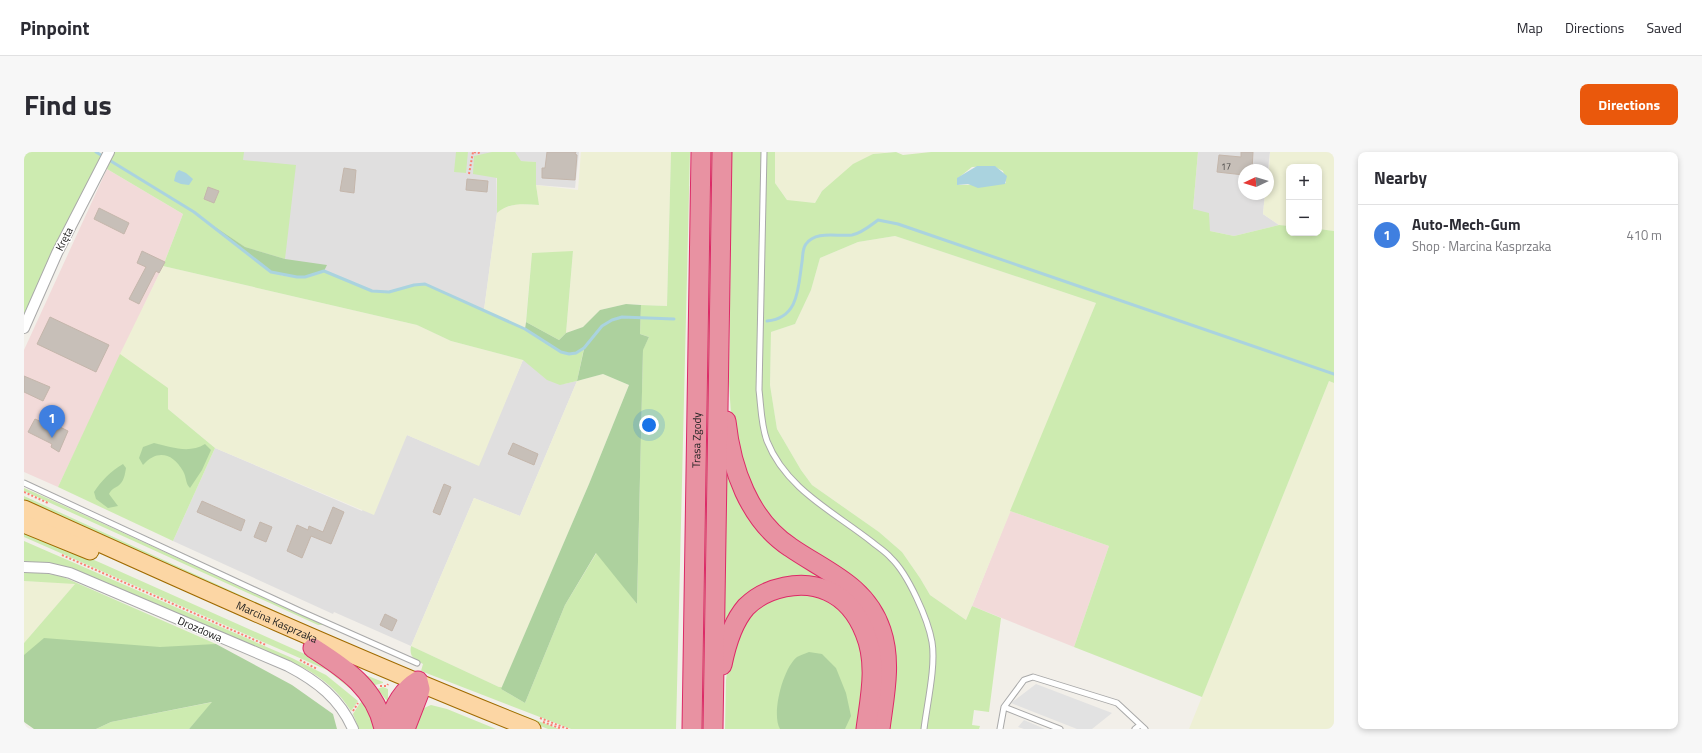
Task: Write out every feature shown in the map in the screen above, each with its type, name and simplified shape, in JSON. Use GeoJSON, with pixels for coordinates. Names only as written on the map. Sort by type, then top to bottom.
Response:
{"type":"FeatureCollection","features":[{"type":"Feature","properties":{"kind":"highway","name":"Trasa Zgody"},"geometry":{"type":"LineString","coordinates":[[692,729],[701,152]]}},
{"type":"Feature","properties":{"kind":"highway","name":"Trasa Zgody"},"geometry":{"type":"LineString","coordinates":[[713,724],[722,152]]}},
{"type":"Feature","properties":{"kind":"highway"},"geometry":{"type":"LineString","coordinates":[[719,348],[727,425],[732,456],[741,483],[757,513],[767,528],[788,547],[844,580],[861,596],[873,610],[882,631],[887,668],[880,729]]}},
{"type":"Feature","properties":{"kind":"highway"},"geometry":{"type":"LineString","coordinates":[[713,724],[725,650],[737,621],[753,601],[772,590],[796,586],[811,587],[827,591],[841,599],[852,609],[866,633],[872,658],[872,680],[866,729]]}},
{"type":"Feature","properties":{"kind":"highway"},"geometry":{"type":"LineString","coordinates":[[306,654],[339,664],[364,686],[378,708],[384,729]]}},
{"type":"Feature","properties":{"kind":"highway"},"geometry":{"type":"LineString","coordinates":[[388,729],[394,709],[400,698],[415,682]]}},
{"type":"Feature","properties":{"kind":"highway"},"geometry":{"type":"LineString","coordinates":[[405,729],[415,682]]}},
{"type":"Feature","properties":{"kind":"main road","name":"Marcina Kasprzaka"},"geometry":{"type":"LineString","coordinates":[[24,509],[154,568],[415,682],[532,729]]}},
{"type":"Feature","properties":{"kind":"main road","name":"Marcina Kasprzaka"},"geometry":{"type":"LineString","coordinates":[[24,524],[306,654],[415,682],[506,729]]}},
{"type":"Feature","properties":{"kind":"street","name":"Kręta"},"geometry":{"type":"LineString","coordinates":[[24,328],[57,253],[109,152]]}},
{"type":"Feature","properties":{"kind":"street","name":"Drozdowa"},"geometry":{"type":"LineString","coordinates":[[24,567],[49,568],[70,573],[299,671],[317,683],[335,699],[344,710],[352,729]]}},
{"type":"Feature","properties":{"kind":"lane"},"geometry":{"type":"LineString","coordinates":[[764,152],[759,390],[767,440],[778,461],[804,493],[892,558],[908,581],[925,618],[932,642],[932,666],[924,729]]}},
{"type":"Feature","properties":{"kind":"lane","name":"Marcina Kasprzaka"},"geometry":{"type":"LineString","coordinates":[[24,483],[288,606],[415,682]]}},
{"type":"Feature","properties":{"kind":"lane"},"geometry":{"type":"LineString","coordinates":[[1000,729],[1004,707],[1024,680],[1033,678],[1117,703],[1145,729]]}},
{"type":"Feature","properties":{"kind":"lane"},"geometry":{"type":"LineString","coordinates":[[1004,707],[1060,729]]}},
{"type":"Feature","properties":{"kind":"lane"},"geometry":{"type":"LineString","coordinates":[[1135,729],[1140,725]]}},
{"type":"Feature","properties":{"kind":"path"},"geometry":{"type":"LineString","coordinates":[[469,174],[474,152],[481,152]]}},
{"type":"Feature","properties":{"kind":"path"},"geometry":{"type":"LineString","coordinates":[[60,554],[270,647]]}},
{"type":"Feature","properties":{"kind":"path"},"geometry":{"type":"LineString","coordinates":[[306,654],[319,670]]}},
{"type":"Feature","properties":{"kind":"shaded area"},"geometry":{"type":"Polygon","coordinates":[[[113,152],[579,152],[575,188],[536,185],[536,162],[496,160],[497,213],[484,310],[425,284],[414,285],[389,292],[372,291],[354,282],[271,272],[113,152]]]}},
{"type":"Feature","properties":{"kind":"shaded area"},"geometry":{"type":"Polygon","coordinates":[[[1198,152],[1270,152],[1269,164],[1238,164],[1238,200],[1264,200],[1263,214],[1279,225],[1234,236],[1210,231],[1193,209],[1198,152]]]}},
{"type":"Feature","properties":{"kind":"shaded area"},"geometry":{"type":"Polygon","coordinates":[[[107,169],[183,214],[163,266],[58,487],[24,472],[24,350],[107,169]]]}},
{"type":"Feature","properties":{"kind":"shaded area"},"geometry":{"type":"Polygon","coordinates":[[[523,360],[564,384],[577,381],[520,516],[474,498],[411,646],[334,612],[333,614],[173,541],[215,448],[362,511],[407,435],[478,465],[523,360]]]}},
{"type":"Feature","properties":{"kind":"shaded area"},"geometry":{"type":"Polygon","coordinates":[[[1010,511],[1109,546],[1074,647],[972,606],[1010,511]]]}},
{"type":"Feature","properties":{"kind":"shaded area"},"geometry":{"type":"Polygon","coordinates":[[[1036,684],[1112,713],[1092,729],[1077,729],[1011,703],[1036,684]]]}},
{"type":"Feature","properties":{"kind":"shaded area"},"geometry":{"type":"Polygon","coordinates":[[[1024,720],[1045,729],[1024,729],[1018,727],[1024,720]]]}},
{"type":"Feature","properties":{"kind":"green space"},"geometry":{"type":"Polygon","coordinates":[[[24,152],[96,152],[103,156],[24,319],[24,152]]]}},
{"type":"Feature","properties":{"kind":"green space"},"geometry":{"type":"Polygon","coordinates":[[[113,152],[244,152],[243,160],[296,165],[285,259],[245,247],[211,225],[271,272],[284,276],[304,277],[324,271],[372,291],[389,292],[414,285],[425,284],[525,329],[561,352],[584,348],[577,381],[560,385],[547,380],[523,360],[451,341],[417,325],[163,266],[183,214],[107,169],[113,152]]]}},
{"type":"Feature","properties":{"kind":"green space"},"geometry":{"type":"Polygon","coordinates":[[[456,152],[468,152],[466,173],[454,172],[456,152]]]}},
{"type":"Feature","properties":{"kind":"green space"},"geometry":{"type":"Polygon","coordinates":[[[492,152],[515,152],[521,161],[536,162],[536,185],[539,205],[512,205],[497,213],[497,178],[473,174],[474,156],[492,152]]]}},
{"type":"Feature","properties":{"kind":"green space"},"geometry":{"type":"Polygon","coordinates":[[[581,152],[671,152],[667,306],[626,304],[600,310],[583,327],[566,333],[573,252],[532,253],[525,329],[484,310],[497,213],[503,208],[518,204],[539,205],[536,185],[578,190],[581,152]]]}},
{"type":"Feature","properties":{"kind":"green space"},"geometry":{"type":"Polygon","coordinates":[[[671,152],[690,152],[676,729],[571,729],[421,671],[423,664],[413,657],[411,653],[411,646],[499,687],[502,687],[501,689],[525,703],[565,605],[597,552],[637,604],[643,349],[649,337],[640,334],[641,305],[667,306],[671,152]]]}},
{"type":"Feature","properties":{"kind":"green space"},"geometry":{"type":"Polygon","coordinates":[[[707,152],[717,152],[707,729],[698,729],[707,152]]]}},
{"type":"Feature","properties":{"kind":"green space"},"geometry":{"type":"Polygon","coordinates":[[[732,152],[775,152],[775,183],[787,200],[815,203],[822,191],[853,164],[873,154],[896,152],[903,155],[931,152],[1198,152],[1193,209],[1209,213],[1210,231],[1234,236],[1279,225],[1286,226],[1286,236],[1322,236],[1322,229],[1334,231],[1334,383],[1329,381],[1202,697],[1074,647],[1109,546],[1010,511],[1096,303],[895,236],[858,242],[820,258],[811,290],[795,324],[771,332],[770,385],[777,429],[801,470],[812,485],[879,532],[902,552],[930,595],[966,620],[972,606],[1001,618],[989,712],[974,710],[972,725],[980,726],[979,729],[885,729],[892,655],[758,503],[732,431],[729,383],[732,152]],[[993,166],[972,167],[957,179],[957,185],[1006,183],[1003,171],[993,166]]]}},
{"type":"Feature","properties":{"kind":"green space"},"geometry":{"type":"Polygon","coordinates":[[[775,152],[887,152],[873,154],[822,191],[815,203],[788,201],[775,183],[775,152]]]}},
{"type":"Feature","properties":{"kind":"green space"},"geometry":{"type":"Polygon","coordinates":[[[1270,152],[1334,152],[1334,231],[1322,229],[1322,164],[1286,164],[1286,226],[1279,225],[1263,214],[1264,200],[1274,200],[1274,164],[1269,164],[1270,152]]]}},
{"type":"Feature","properties":{"kind":"green space"},"geometry":{"type":"Polygon","coordinates":[[[209,223],[245,247],[285,259],[327,265],[324,271],[305,277],[271,272],[209,223]]]}},
{"type":"Feature","properties":{"kind":"green space"},"geometry":{"type":"Polygon","coordinates":[[[895,236],[1096,303],[966,620],[930,595],[902,552],[879,532],[812,485],[801,470],[777,429],[770,385],[771,332],[795,324],[811,290],[820,258],[858,242],[895,236]]]}},
{"type":"Feature","properties":{"kind":"green space"},"geometry":{"type":"Polygon","coordinates":[[[573,251],[566,333],[559,340],[526,322],[532,253],[573,251]]]}},
{"type":"Feature","properties":{"kind":"green space"},"geometry":{"type":"Polygon","coordinates":[[[163,266],[417,325],[451,341],[523,360],[479,466],[407,435],[374,515],[215,448],[168,409],[120,354],[163,266]]]}},
{"type":"Feature","properties":{"kind":"green space"},"geometry":{"type":"Polygon","coordinates":[[[626,304],[641,305],[640,334],[649,337],[643,350],[637,604],[596,553],[565,605],[525,703],[501,689],[589,484],[629,385],[603,374],[577,381],[584,349],[572,354],[559,351],[525,329],[526,322],[559,340],[566,333],[583,327],[600,310],[626,304]]]}},
{"type":"Feature","properties":{"kind":"green space"},"geometry":{"type":"Polygon","coordinates":[[[120,354],[168,388],[168,409],[215,448],[173,541],[58,487],[120,354]]]}},
{"type":"Feature","properties":{"kind":"green space"},"geometry":{"type":"Polygon","coordinates":[[[603,374],[629,385],[589,484],[502,687],[499,687],[411,646],[474,498],[520,516],[577,381],[603,374]]]}},
{"type":"Feature","properties":{"kind":"green space"},"geometry":{"type":"Polygon","coordinates":[[[1329,381],[1334,383],[1334,729],[1189,729],[1329,381]]]}},
{"type":"Feature","properties":{"kind":"green space"},"geometry":{"type":"Polygon","coordinates":[[[154,443],[180,449],[193,449],[205,444],[211,450],[202,470],[190,488],[187,484],[183,471],[170,457],[159,455],[148,460],[143,465],[139,458],[143,447],[154,443]]]}},
{"type":"Feature","properties":{"kind":"green space"},"geometry":{"type":"Polygon","coordinates":[[[123,464],[126,468],[123,480],[109,494],[118,506],[108,508],[96,499],[94,492],[107,476],[123,464]]]}},
{"type":"Feature","properties":{"kind":"green space"},"geometry":{"type":"Polygon","coordinates":[[[727,468],[746,511],[823,573],[869,628],[806,579],[724,629],[727,468]]]}},
{"type":"Feature","properties":{"kind":"green space"},"geometry":{"type":"Polygon","coordinates":[[[24,488],[324,625],[318,625],[24,491],[24,488]]]}},
{"type":"Feature","properties":{"kind":"green space"},"geometry":{"type":"Polygon","coordinates":[[[24,496],[391,664],[24,503],[24,496]]]}},
{"type":"Feature","properties":{"kind":"green space"},"geometry":{"type":"Polygon","coordinates":[[[24,530],[316,659],[336,670],[358,695],[327,670],[24,537],[24,530]]]}},
{"type":"Feature","properties":{"kind":"green space"},"geometry":{"type":"Polygon","coordinates":[[[24,541],[292,658],[326,675],[358,701],[351,711],[330,686],[304,668],[73,569],[46,562],[24,562],[24,541]]]}},
{"type":"Feature","properties":{"kind":"green space"},"geometry":{"type":"Polygon","coordinates":[[[24,572],[36,572],[61,576],[216,644],[24,684],[24,643],[75,584],[24,581],[24,572]]]}},
{"type":"Feature","properties":{"kind":"green space"},"geometry":{"type":"Polygon","coordinates":[[[24,581],[76,583],[24,643],[24,581]]]}},
{"type":"Feature","properties":{"kind":"green space"},"geometry":{"type":"Polygon","coordinates":[[[798,590],[820,595],[847,615],[859,632],[865,656],[861,729],[725,729],[726,680],[728,665],[747,616],[772,595],[798,590]]]}},
{"type":"Feature","properties":{"kind":"green space"},"geometry":{"type":"Polygon","coordinates":[[[44,638],[160,647],[216,644],[292,685],[333,714],[337,729],[189,729],[212,702],[111,722],[96,729],[34,729],[24,722],[24,655],[44,638]]]}},
{"type":"Feature","properties":{"kind":"green space"},"geometry":{"type":"Polygon","coordinates":[[[809,652],[822,654],[836,668],[846,693],[851,716],[845,729],[780,729],[777,713],[783,681],[787,671],[797,657],[809,652]]]}},
{"type":"Feature","properties":{"kind":"green space"},"geometry":{"type":"Polygon","coordinates":[[[399,667],[559,729],[548,729],[399,669],[399,667]]]}},
{"type":"Feature","properties":{"kind":"green space"},"geometry":{"type":"Polygon","coordinates":[[[363,674],[383,682],[383,683],[371,686],[363,674]]]}},
{"type":"Feature","properties":{"kind":"green space"},"geometry":{"type":"Polygon","coordinates":[[[383,687],[388,689],[388,702],[377,689],[383,687]]]}},
{"type":"Feature","properties":{"kind":"green space"},"geometry":{"type":"Polygon","coordinates":[[[367,699],[378,729],[359,729],[353,714],[360,703],[367,699]]]}},
{"type":"Feature","properties":{"kind":"green space"},"geometry":{"type":"Polygon","coordinates":[[[213,702],[189,729],[96,729],[111,722],[213,702]]]}},
{"type":"Feature","properties":{"kind":"green space"},"geometry":{"type":"Polygon","coordinates":[[[431,705],[447,709],[496,729],[413,729],[415,720],[420,711],[431,705]]]}},
{"type":"Feature","properties":{"kind":"water"},"geometry":{"type":"Polygon","coordinates":[[[977,166],[995,166],[1007,176],[1005,184],[978,188],[968,184],[957,185],[957,178],[977,166]]]}},
{"type":"Feature","properties":{"kind":"water"},"geometry":{"type":"Polygon","coordinates":[[[179,170],[186,173],[193,179],[189,185],[174,181],[176,173],[179,170]]]}},
{"type":"Feature","properties":{"kind":"building"},"geometry":{"type":"Polygon","coordinates":[[[547,152],[576,152],[575,180],[542,178],[542,168],[545,168],[547,152]]]}},
{"type":"Feature","properties":{"kind":"building"},"geometry":{"type":"Polygon","coordinates":[[[1241,152],[1253,152],[1252,164],[1238,164],[1238,174],[1217,172],[1219,155],[1241,157],[1241,152]]]}},
{"type":"Feature","properties":{"kind":"building"},"geometry":{"type":"Polygon","coordinates":[[[344,168],[356,170],[354,193],[340,191],[344,168]]]}},
{"type":"Feature","properties":{"kind":"building"},"geometry":{"type":"Polygon","coordinates":[[[467,179],[488,181],[487,192],[466,190],[467,179]]]}},
{"type":"Feature","properties":{"kind":"building"},"geometry":{"type":"Polygon","coordinates":[[[208,187],[219,191],[214,203],[204,199],[208,187]]]}},
{"type":"Feature","properties":{"kind":"building"},"geometry":{"type":"Polygon","coordinates":[[[99,208],[129,223],[124,234],[94,219],[99,208]]]}},
{"type":"Feature","properties":{"kind":"building"},"geometry":{"type":"Polygon","coordinates":[[[142,251],[165,262],[159,273],[156,271],[139,304],[129,299],[146,267],[137,263],[142,251]]]}},
{"type":"Feature","properties":{"kind":"building"},"geometry":{"type":"Polygon","coordinates":[[[50,317],[109,345],[96,372],[37,344],[50,317]]]}},
{"type":"Feature","properties":{"kind":"building"},"geometry":{"type":"Polygon","coordinates":[[[24,376],[50,387],[43,401],[24,392],[24,376]]]}},
{"type":"Feature","properties":{"kind":"building"},"geometry":{"type":"Polygon","coordinates":[[[35,419],[59,430],[60,427],[68,431],[59,452],[51,447],[52,444],[28,432],[35,419]]]}},
{"type":"Feature","properties":{"kind":"building"},"geometry":{"type":"Polygon","coordinates":[[[513,443],[538,454],[534,465],[508,454],[513,443]]]}},
{"type":"Feature","properties":{"kind":"building"},"geometry":{"type":"Polygon","coordinates":[[[444,484],[451,487],[440,515],[433,512],[444,484]]]}},
{"type":"Feature","properties":{"kind":"building"},"geometry":{"type":"Polygon","coordinates":[[[202,501],[245,520],[241,531],[197,512],[202,501]]]}},
{"type":"Feature","properties":{"kind":"building"},"geometry":{"type":"Polygon","coordinates":[[[333,507],[344,512],[331,544],[311,536],[302,558],[287,551],[297,525],[308,530],[309,526],[323,532],[333,507]]]}},
{"type":"Feature","properties":{"kind":"building"},"geometry":{"type":"Polygon","coordinates":[[[260,522],[272,527],[266,542],[254,537],[260,522]]]}},
{"type":"Feature","properties":{"kind":"building"},"geometry":{"type":"Polygon","coordinates":[[[385,614],[397,620],[392,631],[380,625],[385,614]]]}},
{"type":"Feature","properties":{"kind":"waterway"},"geometry":{"type":"LineString","coordinates":[[96,152],[194,212],[271,272],[305,277],[324,271],[372,291],[389,292],[414,285],[425,284],[525,329],[561,352],[569,354],[576,353],[584,348],[602,326],[612,320],[622,317],[674,319]]}},
{"type":"Feature","properties":{"kind":"waterway"},"geometry":{"type":"LineString","coordinates":[[767,321],[778,319],[791,308],[798,291],[804,248],[810,240],[815,237],[828,235],[856,234],[878,220],[898,224],[1334,374]]}},
{"type":"Feature","properties":{"kind":"place","name":"Auto-Mech-Gum"},"geometry":{"type":"Point","coordinates":[52,438]}}]}
